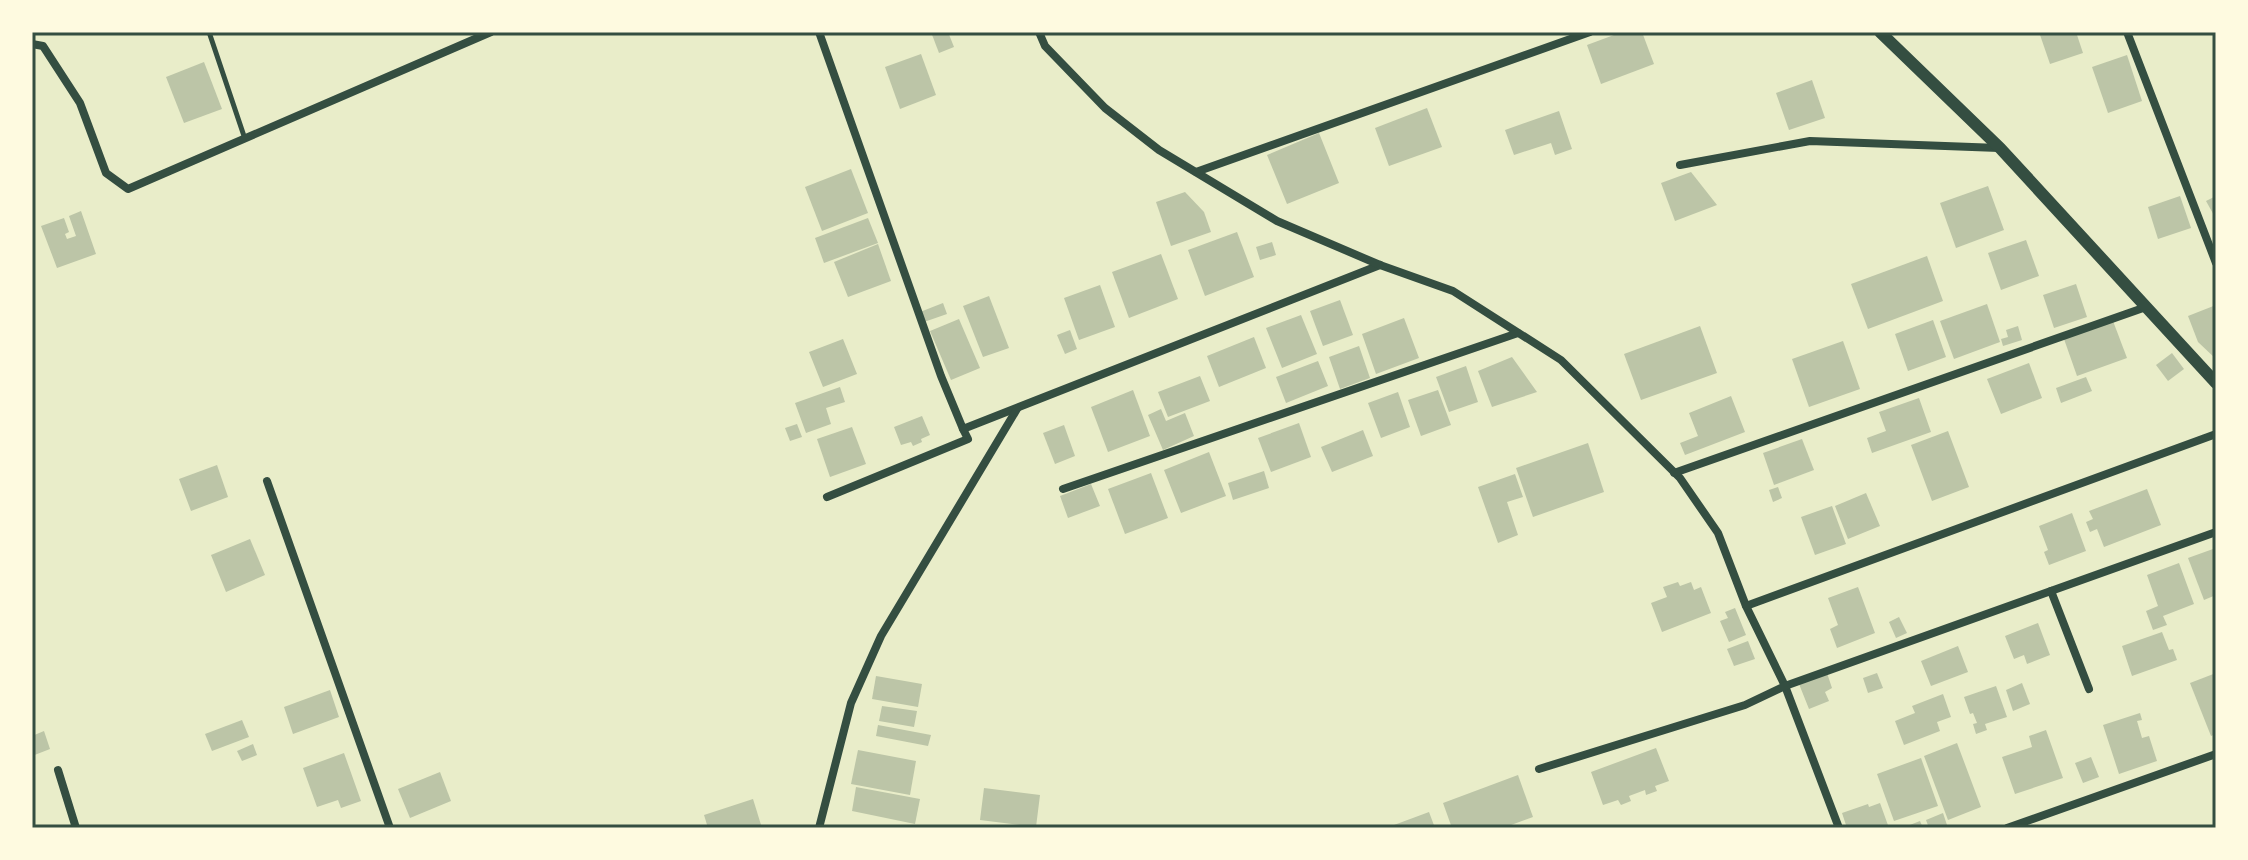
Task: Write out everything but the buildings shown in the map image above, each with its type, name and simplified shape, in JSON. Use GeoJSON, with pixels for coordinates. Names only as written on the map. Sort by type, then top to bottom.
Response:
{"type":"FeatureCollection","features":[{"type":"Feature","properties":{"kind":"street"},"geometry":{"type":"LineString","coordinates":[[32,44],[43,46],[80,103],[106,173],[128,189],[491,32]]}},
{"type":"Feature","properties":{"kind":"street"},"geometry":{"type":"LineString","coordinates":[[819,32],[941,376],[968,439],[827,497]]}},
{"type":"Feature","properties":{"kind":"street"},"geometry":{"type":"LineString","coordinates":[[1039,32],[1045,46],[1105,108],[1159,150],[1277,221],[1380,265],[1453,291],[1561,360],[1674,473],[1718,533],[1746,606],[1785,686],[1839,828]]}},
{"type":"Feature","properties":{"kind":"street"},"geometry":{"type":"LineString","coordinates":[[1196,172],[1590,32]]}},
{"type":"Feature","properties":{"kind":"street"},"geometry":{"type":"LineString","coordinates":[[1880,32],[2000,148],[2216,383]]}},
{"type":"Feature","properties":{"kind":"street"},"geometry":{"type":"LineString","coordinates":[[2127,32],[2216,263]]}},
{"type":"Feature","properties":{"kind":"street"},"geometry":{"type":"LineString","coordinates":[[1680,165],[1810,141],[2000,148]]}},
{"type":"Feature","properties":{"kind":"street"},"geometry":{"type":"LineString","coordinates":[[963,429],[1380,265]]}},
{"type":"Feature","properties":{"kind":"street"},"geometry":{"type":"LineString","coordinates":[[1674,473],[2146,307]]}},
{"type":"Feature","properties":{"kind":"street"},"geometry":{"type":"LineString","coordinates":[[1063,489],[1518,333]]}},
{"type":"Feature","properties":{"kind":"street"},"geometry":{"type":"LineString","coordinates":[[819,828],[851,703],[881,636],[1017,408]]}},
{"type":"Feature","properties":{"kind":"street"},"geometry":{"type":"LineString","coordinates":[[1746,606],[2216,434]]}},
{"type":"Feature","properties":{"kind":"street"},"geometry":{"type":"LineString","coordinates":[[267,481],[390,828]]}},
{"type":"Feature","properties":{"kind":"street"},"geometry":{"type":"LineString","coordinates":[[1539,769],[1745,705],[1785,686],[2216,532]]}},
{"type":"Feature","properties":{"kind":"street"},"geometry":{"type":"LineString","coordinates":[[2051,591],[2089,689]]}},
{"type":"Feature","properties":{"kind":"street"},"geometry":{"type":"LineString","coordinates":[[2007,828],[2216,754]]}},
{"type":"Feature","properties":{"kind":"street"},"geometry":{"type":"LineString","coordinates":[[58,770],[76,828]]}},
{"type":"Feature","properties":{"kind":"lane"},"geometry":{"type":"LineString","coordinates":[[209,32],[245,140]]}}]}
